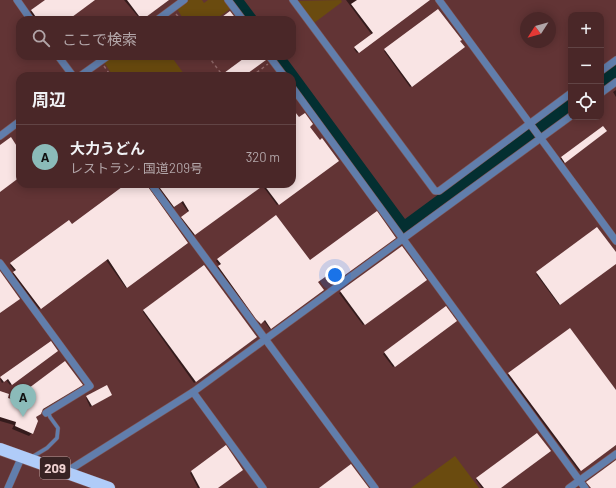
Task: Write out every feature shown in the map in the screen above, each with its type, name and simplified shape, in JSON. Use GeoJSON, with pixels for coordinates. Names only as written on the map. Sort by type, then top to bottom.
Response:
{"type":"FeatureCollection","features":[{"type":"Feature","properties":{"kind":"highway","name":"209"},"geometry":{"type":"LineString","coordinates":[[0,449],[109,488]]}},
{"type":"Feature","properties":{"kind":"street"},"geometry":{"type":"LineString","coordinates":[[17,0],[28,16]]}},
{"type":"Feature","properties":{"kind":"street"},"geometry":{"type":"LineString","coordinates":[[162,16],[184,0]]}},
{"type":"Feature","properties":{"kind":"street"},"geometry":{"type":"LineString","coordinates":[[228,0],[240,16]]}},
{"type":"Feature","properties":{"kind":"street"},"geometry":{"type":"LineString","coordinates":[[293,0],[435,191],[439,191],[568,95]]}},
{"type":"Feature","properties":{"kind":"street"},"geometry":{"type":"LineString","coordinates":[[439,0],[616,241]]}},
{"type":"Feature","properties":{"kind":"street"},"geometry":{"type":"LineString","coordinates":[[61,60],[70,72]]}},
{"type":"Feature","properties":{"kind":"street"},"geometry":{"type":"LineString","coordinates":[[272,60],[281,72]]}},
{"type":"Feature","properties":{"kind":"street"},"geometry":{"type":"LineString","coordinates":[[604,69],[616,60]]}},
{"type":"Feature","properties":{"kind":"street"},"geometry":{"type":"LineString","coordinates":[[86,72],[101,61]]}},
{"type":"Feature","properties":{"kind":"street"},"geometry":{"type":"LineString","coordinates":[[604,91],[616,82]]}},
{"type":"Feature","properties":{"kind":"street"},"geometry":{"type":"LineString","coordinates":[[296,92],[585,488]]}},
{"type":"Feature","properties":{"kind":"street"},"geometry":{"type":"LineString","coordinates":[[66,472],[193,392],[568,118]]}},
{"type":"Feature","properties":{"kind":"street"},"geometry":{"type":"LineString","coordinates":[[0,136],[16,124]]}},
{"type":"Feature","properties":{"kind":"street"},"geometry":{"type":"LineString","coordinates":[[154,188],[375,488]]}},
{"type":"Feature","properties":{"kind":"street"},"geometry":{"type":"LineString","coordinates":[[0,263],[90,386],[47,412]]}},
{"type":"Feature","properties":{"kind":"street"},"geometry":{"type":"LineString","coordinates":[[193,392],[263,488]]}},
{"type":"Feature","properties":{"kind":"street"},"geometry":{"type":"LineString","coordinates":[[569,488],[616,454]]}},
{"type":"Feature","properties":{"kind":"street"},"geometry":{"type":"LineString","coordinates":[[8,488],[26,458]]}},
{"type":"Feature","properties":{"kind":"lane"},"geometry":{"type":"LineString","coordinates":[[26,458],[47,448],[57,438],[58,428],[47,412]]}},
{"type":"Feature","properties":{"kind":"path"},"geometry":{"type":"LineString","coordinates":[[211,60],[220,72]]}},
{"type":"Feature","properties":{"kind":"path"},"geometry":{"type":"LineString","coordinates":[[256,72],[269,60]]}},
{"type":"Feature","properties":{"kind":"path"},"geometry":{"type":"LineString","coordinates":[[101,61],[108,72]]}},
{"type":"Feature","properties":{"kind":"shaded area"},"geometry":{"type":"Polygon","coordinates":[[[189,0],[202,0],[204,3],[208,0],[224,0],[230,9],[220,16],[181,16],[177,9],[189,0]]]}},
{"type":"Feature","properties":{"kind":"shaded area"},"geometry":{"type":"Polygon","coordinates":[[[341,0],[342,2],[314,23],[297,1],[341,0]]]}},
{"type":"Feature","properties":{"kind":"shaded area"},"geometry":{"type":"Polygon","coordinates":[[[107,60],[174,60],[183,72],[110,72],[104,62],[107,60]]]}},
{"type":"Feature","properties":{"kind":"shaded area"},"geometry":{"type":"Polygon","coordinates":[[[455,456],[479,488],[411,488],[455,456]]]}},
{"type":"Feature","properties":{"kind":"water"},"geometry":{"type":"Polygon","coordinates":[[[230,0],[244,0],[256,16],[242,16],[230,0]]]}},
{"type":"Feature","properties":{"kind":"water"},"geometry":{"type":"Polygon","coordinates":[[[274,60],[288,60],[405,219],[568,99],[568,114],[403,234],[296,89],[296,72],[283,72],[274,60]]]}},
{"type":"Feature","properties":{"kind":"water"},"geometry":{"type":"Polygon","coordinates":[[[616,64],[616,79],[604,88],[604,84],[604,73],[616,64]]]}},
{"type":"Feature","properties":{"kind":"building"},"geometry":{"type":"Polygon","coordinates":[[[45,0],[95,0],[73,16],[35,16],[31,10],[45,0]]]}},
{"type":"Feature","properties":{"kind":"building"},"geometry":{"type":"Polygon","coordinates":[[[127,0],[169,0],[147,16],[139,16],[127,0]]]}},
{"type":"Feature","properties":{"kind":"building"},"geometry":{"type":"Polygon","coordinates":[[[357,0],[430,0],[359,53],[354,47],[373,33],[351,4],[357,0]]]}},
{"type":"Feature","properties":{"kind":"building"},"geometry":{"type":"Polygon","coordinates":[[[438,9],[462,40],[460,41],[465,47],[412,87],[384,49],[438,9]]]}},
{"type":"Feature","properties":{"kind":"building"},"geometry":{"type":"Polygon","coordinates":[[[230,11],[234,16],[223,16],[230,11]]]}},
{"type":"Feature","properties":{"kind":"building"},"geometry":{"type":"Polygon","coordinates":[[[242,60],[266,60],[250,72],[225,72],[242,60]]]}},
{"type":"Feature","properties":{"kind":"building"},"geometry":{"type":"Polygon","coordinates":[[[296,113],[299,117],[305,113],[313,124],[310,127],[320,140],[322,138],[339,161],[279,205],[266,188],[296,188],[296,113]]]}},
{"type":"Feature","properties":{"kind":"building"},"geometry":{"type":"Polygon","coordinates":[[[603,126],[607,131],[565,163],[561,157],[603,126]]]}},
{"type":"Feature","properties":{"kind":"building"},"geometry":{"type":"Polygon","coordinates":[[[11,137],[16,145],[16,180],[0,192],[0,145],[11,137]]]}},
{"type":"Feature","properties":{"kind":"building"},"geometry":{"type":"Polygon","coordinates":[[[121,188],[149,188],[188,243],[127,288],[108,259],[41,309],[13,272],[16,270],[10,263],[69,220],[72,224],[121,188]]]}},
{"type":"Feature","properties":{"kind":"building"},"geometry":{"type":"Polygon","coordinates":[[[160,188],[260,188],[195,235],[181,217],[189,211],[183,201],[174,207],[160,188]]]}},
{"type":"Feature","properties":{"kind":"building"},"geometry":{"type":"Polygon","coordinates":[[[377,211],[396,238],[334,283],[328,275],[318,282],[324,290],[271,329],[265,320],[261,324],[256,319],[218,266],[221,264],[217,259],[276,215],[310,260],[377,211]]]}},
{"type":"Feature","properties":{"kind":"building"},"geometry":{"type":"Polygon","coordinates":[[[597,227],[616,252],[616,264],[560,305],[536,272],[597,227]]]}},
{"type":"Feature","properties":{"kind":"building"},"geometry":{"type":"Polygon","coordinates":[[[402,246],[427,280],[365,325],[340,291],[402,246]]]}},
{"type":"Feature","properties":{"kind":"building"},"geometry":{"type":"Polygon","coordinates":[[[204,265],[257,337],[196,382],[143,310],[204,265]]]}},
{"type":"Feature","properties":{"kind":"building"},"geometry":{"type":"Polygon","coordinates":[[[0,271],[20,299],[0,313],[0,271]]]}},
{"type":"Feature","properties":{"kind":"building"},"geometry":{"type":"Polygon","coordinates":[[[446,306],[457,321],[395,367],[384,352],[446,306]]]}},
{"type":"Feature","properties":{"kind":"building"},"geometry":{"type":"Polygon","coordinates":[[[570,328],[616,390],[616,445],[581,471],[508,373],[570,328]]]}},
{"type":"Feature","properties":{"kind":"building"},"geometry":{"type":"Polygon","coordinates":[[[51,341],[58,351],[12,385],[8,379],[4,382],[0,377],[51,341]]]}},
{"type":"Feature","properties":{"kind":"building"},"geometry":{"type":"Polygon","coordinates":[[[65,361],[83,385],[43,409],[41,414],[36,417],[38,421],[33,434],[15,426],[16,422],[0,417],[0,391],[9,394],[8,398],[21,402],[25,391],[65,361]]]}},
{"type":"Feature","properties":{"kind":"building"},"geometry":{"type":"Polygon","coordinates":[[[107,385],[112,395],[92,406],[86,396],[107,385]]]}},
{"type":"Feature","properties":{"kind":"building"},"geometry":{"type":"Polygon","coordinates":[[[537,433],[551,451],[501,488],[484,488],[476,478],[537,433]]]}},
{"type":"Feature","properties":{"kind":"building"},"geometry":{"type":"Polygon","coordinates":[[[226,445],[243,470],[218,488],[200,488],[191,471],[226,445]]]}},
{"type":"Feature","properties":{"kind":"building"},"geometry":{"type":"Polygon","coordinates":[[[616,460],[616,488],[591,488],[586,482],[616,460]]]}},
{"type":"Feature","properties":{"kind":"building"},"geometry":{"type":"Polygon","coordinates":[[[351,464],[369,488],[319,488],[351,464]]]}},
{"type":"Feature","properties":{"kind":"place","name":"大力うどん"},"geometry":{"type":"Point","coordinates":[23,417]}}]}
